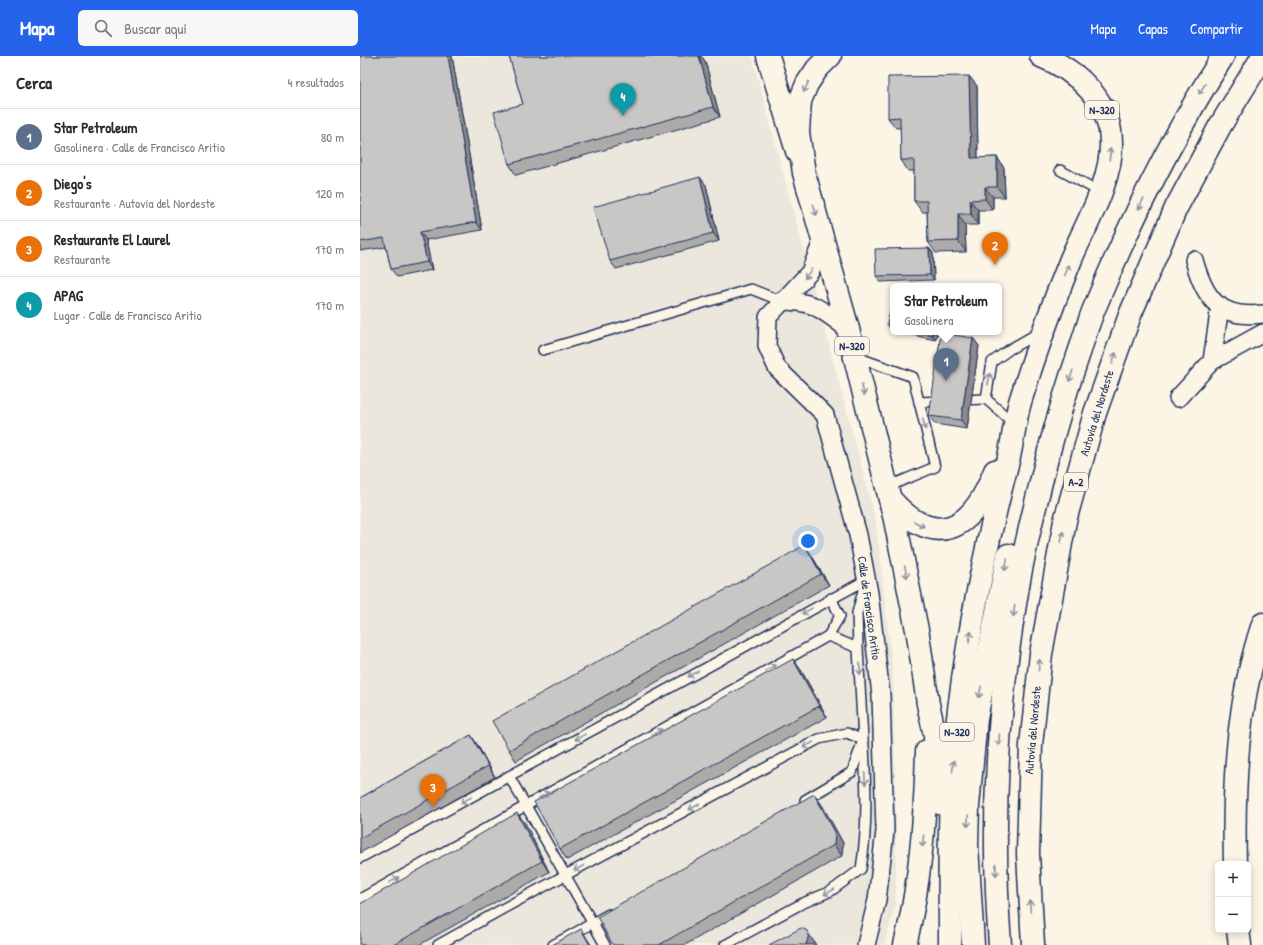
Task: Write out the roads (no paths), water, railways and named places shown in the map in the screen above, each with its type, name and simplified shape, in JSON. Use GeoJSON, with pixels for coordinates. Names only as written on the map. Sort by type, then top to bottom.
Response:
{"type":"FeatureCollection","features":[{"type":"Feature","properties":{"kind":"main road"},"geometry":{"type":"LineString","coordinates":[[768,56],[804,173]]}},
{"type":"Feature","properties":{"kind":"main road","name":"N-320"},"geometry":{"type":"LineString","coordinates":[[830,56],[817,69],[807,84],[800,100],[798,132],[804,173],[824,239],[848,329],[889,493],[918,635],[928,704],[935,735],[942,906],[949,945]]}},
{"type":"Feature","properties":{"kind":"main road","name":"N-320"},"geometry":{"type":"LineString","coordinates":[[889,493],[902,513],[924,527],[935,530],[956,524],[968,517],[980,502],[990,484],[1044,330],[1100,192],[1108,168],[1111,145],[1111,136],[1104,114],[1092,92],[1076,75],[1041,56]]}},
{"type":"Feature","properties":{"kind":"main road"},"geometry":{"type":"LineString","coordinates":[[1000,945],[995,851],[996,796],[1002,696],[1018,584],[1032,519],[1053,436],[1096,303],[1145,196],[1186,114],[1223,56]]}},
{"type":"Feature","properties":{"kind":"main road","name":"Autovía del Nordeste"},"geometry":{"type":"LineString","coordinates":[[1033,945],[1028,854],[1031,745],[1041,654],[1065,521],[1095,413],[1130,315],[1176,208],[1220,126],[1263,56]]}},
{"type":"Feature","properties":{"kind":"main road","name":"N-320"},"geometry":{"type":"LineString","coordinates":[[949,945],[951,805],[953,770],[961,696],[986,553],[1015,432],[1015,412]]}},
{"type":"Feature","properties":{"kind":"main road"},"geometry":{"type":"LineString","coordinates":[[972,945],[967,845],[968,806],[976,719],[1013,531],[1053,436]]}},
{"type":"Feature","properties":{"kind":"main road"},"geometry":{"type":"LineString","coordinates":[[1235,861],[1234,802],[1238,740],[1253,654],[1263,624]]}},
{"type":"Feature","properties":{"kind":"main road"},"geometry":{"type":"LineString","coordinates":[[905,945],[919,873],[925,819],[928,704]]}},
{"type":"Feature","properties":{"kind":"main road"},"geometry":{"type":"LineString","coordinates":[[1238,933],[1240,945]]}},
{"type":"Feature","properties":{"kind":"street","name":"Calle de Francisco Aritio"},"geometry":{"type":"LineString","coordinates":[[824,239],[810,272],[781,301],[768,317],[767,346],[777,368],[825,415],[858,535],[866,580],[880,680],[883,734],[884,831],[877,900],[866,945]]}},
{"type":"Feature","properties":{"kind":"street"},"geometry":{"type":"LineString","coordinates":[[1194,260],[1204,290],[1220,306],[1230,312],[1247,316],[1263,314]]}},
{"type":"Feature","properties":{"kind":"street"},"geometry":{"type":"LineString","coordinates":[[781,301],[808,304],[818,307],[848,329]]}},
{"type":"Feature","properties":{"kind":"street"},"geometry":{"type":"LineString","coordinates":[[1212,361],[1220,306]]}},
{"type":"Feature","properties":{"kind":"street"},"geometry":{"type":"LineString","coordinates":[[1178,398],[1212,361],[1263,333]]}},
{"type":"Feature","properties":{"kind":"lane"},"geometry":{"type":"LineString","coordinates":[[1060,170],[1100,192]]}},
{"type":"Feature","properties":{"kind":"lane"},"geometry":{"type":"LineString","coordinates":[[543,350],[751,289],[781,301]]}},
{"type":"Feature","properties":{"kind":"lane"},"geometry":{"type":"LineString","coordinates":[[986,399],[992,362],[1010,349],[1044,330]]}},
{"type":"Feature","properties":{"kind":"lane"},"geometry":{"type":"LineString","coordinates":[[855,357],[913,377],[935,467],[889,493]]}},
{"type":"Feature","properties":{"kind":"lane"},"geometry":{"type":"LineString","coordinates":[[919,402],[986,399],[1015,412]]}},
{"type":"Feature","properties":{"kind":"lane"},"geometry":{"type":"LineString","coordinates":[[360,858],[866,580]]}},
{"type":"Feature","properties":{"kind":"lane"},"geometry":{"type":"LineString","coordinates":[[726,945],[801,904],[831,891],[861,869],[866,839],[867,810],[857,613],[866,580]]}},
{"type":"Feature","properties":{"kind":"lane"},"geometry":{"type":"LineString","coordinates":[[360,898],[828,636],[840,616],[831,598]]}},
{"type":"Feature","properties":{"kind":"lane"},"geometry":{"type":"LineString","coordinates":[[828,636],[858,648]]}},
{"type":"Feature","properties":{"kind":"lane"},"geometry":{"type":"LineString","coordinates":[[438,945],[565,875],[819,740],[847,734],[863,740],[883,734]]}},
{"type":"Feature","properties":{"kind":"lane"},"geometry":{"type":"LineString","coordinates":[[799,803],[852,772],[863,740]]}},
{"type":"Feature","properties":{"kind":"lane"},"geometry":{"type":"LineString","coordinates":[[510,776],[604,945]]}},
{"type":"Feature","properties":{"kind":"lane"},"geometry":{"type":"LineString","coordinates":[[553,945],[614,911]]}},
{"type":"Feature","properties":{"kind":"place","name":"APAG"},"geometry":{"type":"Point","coordinates":[623,116]}},
{"type":"Feature","properties":{"kind":"place","name":"Diego's"},"geometry":{"type":"Point","coordinates":[995,265]}},
{"type":"Feature","properties":{"kind":"place","name":"Star Petroleum"},"geometry":{"type":"Point","coordinates":[946,381]}},
{"type":"Feature","properties":{"kind":"place","name":"Restaurante El Laurel"},"geometry":{"type":"Point","coordinates":[433,807]}}]}
